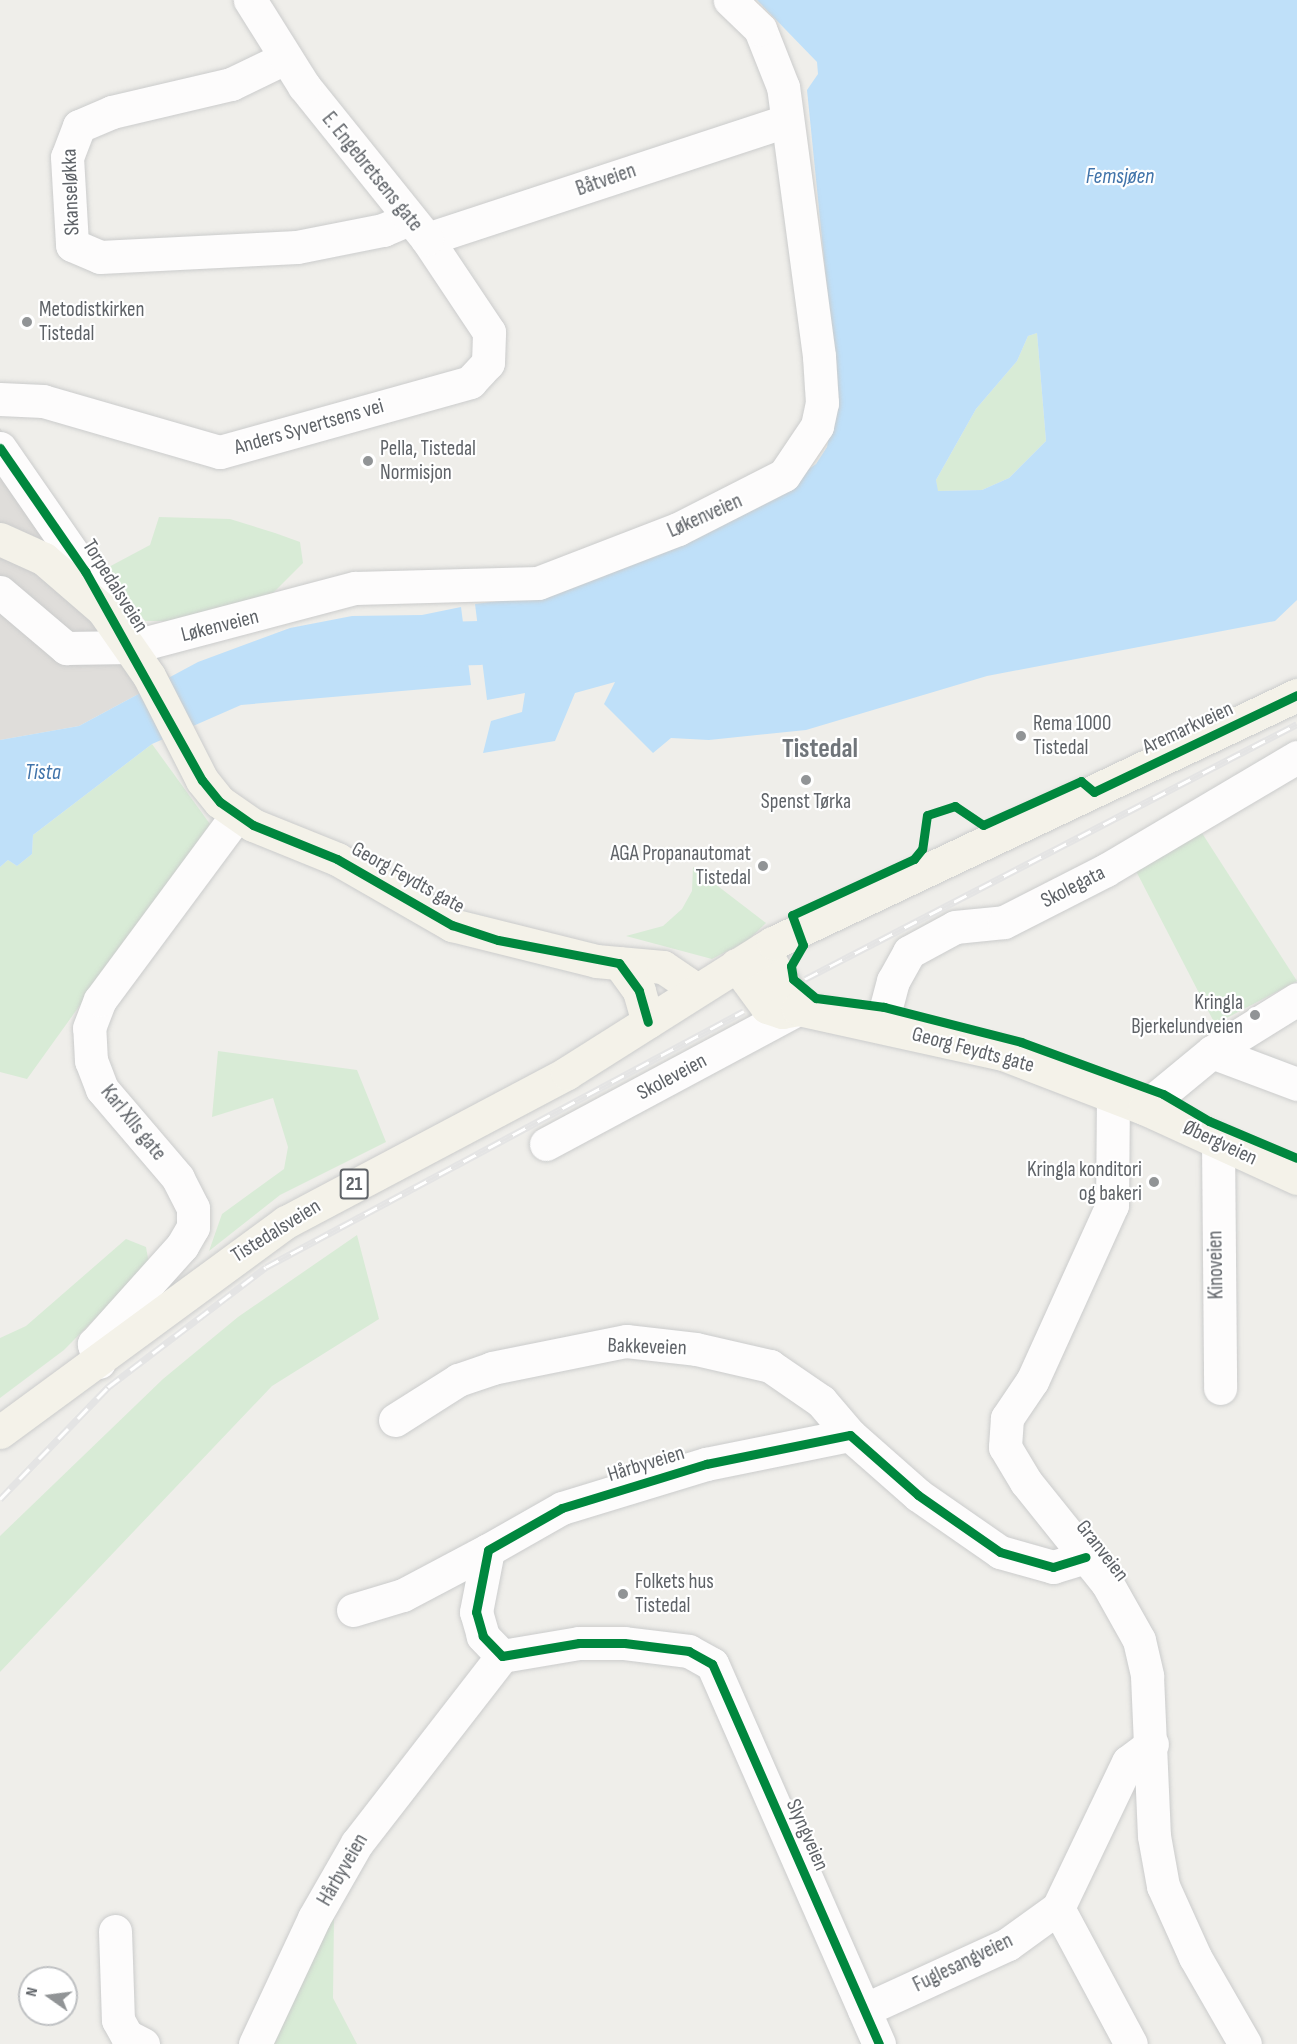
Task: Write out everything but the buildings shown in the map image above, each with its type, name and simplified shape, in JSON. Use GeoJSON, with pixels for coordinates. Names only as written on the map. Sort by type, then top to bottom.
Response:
{"type":"FeatureCollection","features":[{"type":"Feature","properties":{"kind":"main road"},"geometry":{"type":"LineString","coordinates":[[0,539],[44,559],[103,610]]}},
{"type":"Feature","properties":{"kind":"main road","name":"Torpedalsveien"},"geometry":{"type":"LineString","coordinates":[[103,610],[131,646],[149,676],[187,751]]}},
{"type":"Feature","properties":{"kind":"main road","name":"Aremarkveien"},"geometry":{"type":"LineString","coordinates":[[763,948],[1297,695]]}},
{"type":"Feature","properties":{"kind":"main road","name":"Georg Feydts gate"},"geometry":{"type":"LineString","coordinates":[[187,751],[202,780],[237,815],[364,873],[452,925],[498,940],[619,963],[663,968],[696,989]]}},
{"type":"Feature","properties":{"kind":"main road"},"geometry":{"type":"LineString","coordinates":[[763,948],[798,1009]]}},
{"type":"Feature","properties":{"kind":"main road","name":"21"},"geometry":{"type":"LineString","coordinates":[[696,989],[763,948]]}},
{"type":"Feature","properties":{"kind":"main road"},"geometry":{"type":"LineString","coordinates":[[619,963],[639,991],[648,1022]]}},
{"type":"Feature","properties":{"kind":"main road","name":"Georg Feydts gate"},"geometry":{"type":"LineString","coordinates":[[736,965],[767,1007],[782,1012],[798,1009],[1003,1054],[1144,1108]]}},
{"type":"Feature","properties":{"kind":"main road","name":"Tistedalsveien"},"geometry":{"type":"LineString","coordinates":[[0,1432],[99,1362],[286,1222],[567,1073],[696,989]]}},
{"type":"Feature","properties":{"kind":"main road","name":"Øbergveien"},"geometry":{"type":"LineString","coordinates":[[1144,1108],[1297,1178]]}},
{"type":"Feature","properties":{"kind":"street","name":"E. Engebretsens gate"},"geometry":{"type":"LineString","coordinates":[[250,0],[285,58],[418,229],[489,332],[491,345]]}},
{"type":"Feature","properties":{"kind":"street","name":"Løkenveien"},"geometry":{"type":"LineString","coordinates":[[0,592],[66,648],[131,646],[355,588],[538,583],[678,529],[784,475],[803,452],[822,403],[785,121],[783,87],[768,43],[752,17],[730,0]]}},
{"type":"Feature","properties":{"kind":"street","name":"Skanseløkka"},"geometry":{"type":"LineString","coordinates":[[285,58],[231,84],[112,112],[79,126],[67,157],[72,245],[100,257],[297,247],[383,231],[418,229]]}},
{"type":"Feature","properties":{"kind":"street","name":"Båtveien"},"geometry":{"type":"LineString","coordinates":[[418,229],[785,121]]}},
{"type":"Feature","properties":{"kind":"street","name":"Anders Syvertsens vei"},"geometry":{"type":"LineString","coordinates":[[0,399],[43,401],[199,449],[238,451],[470,382],[489,363],[491,345]]}},
{"type":"Feature","properties":{"kind":"street","name":"Torpedalsveien"},"geometry":{"type":"LineString","coordinates":[[0,448],[85,571],[103,610]]}},
{"type":"Feature","properties":{"kind":"street","name":"Skolegata"},"geometry":{"type":"LineString","coordinates":[[881,1026],[893,981],[909,952],[955,927],[1004,922],[1106,870],[1297,757]]}},
{"type":"Feature","properties":{"kind":"street","name":"Karl XIIs gate"},"geometry":{"type":"LineString","coordinates":[[99,1362],[94,1344],[170,1261],[193,1227],[193,1218],[178,1178],[102,1089],[91,1061],[89,1028],[100,1000],[237,815]]}},
{"type":"Feature","properties":{"kind":"street"},"geometry":{"type":"LineString","coordinates":[[1144,1108],[1212,1052],[1297,999]]}},
{"type":"Feature","properties":{"kind":"street","name":"Skoleveien"},"geometry":{"type":"LineString","coordinates":[[546,1144],[798,1009]]}},
{"type":"Feature","properties":{"kind":"street"},"geometry":{"type":"LineString","coordinates":[[1212,1052],[1297,1084]]}},
{"type":"Feature","properties":{"kind":"street","name":"Granveien"},"geometry":{"type":"LineString","coordinates":[[1113,1095],[1112,1205],[1032,1381],[1007,1418],[1004,1437],[1012,1462],[1085,1557],[1139,1640],[1152,1744],[1154,1836],[1166,1896],[1245,2044]]}},
{"type":"Feature","properties":{"kind":"street","name":"Kinoveien"},"geometry":{"type":"LineString","coordinates":[[1218,1141],[1220,1388]]}},
{"type":"Feature","properties":{"kind":"street","name":"Bakkeveien"},"geometry":{"type":"LineString","coordinates":[[395,1420],[458,1380],[492,1368],[626,1341],[696,1349],[770,1366],[821,1401],[850,1435]]}},
{"type":"Feature","properties":{"kind":"street"},"geometry":{"type":"LineString","coordinates":[[850,1435],[918,1494],[1007,1555],[1053,1567],[1085,1557]]}},
{"type":"Feature","properties":{"kind":"street","name":"Hårbyveien"},"geometry":{"type":"LineString","coordinates":[[353,1611],[403,1595],[562,1508],[706,1464],[850,1435]]}},
{"type":"Feature","properties":{"kind":"street"},"geometry":{"type":"LineString","coordinates":[[488,1550],[476,1611],[483,1636],[502,1656]]}},
{"type":"Feature","properties":{"kind":"street","name":"Slyngveien"},"geometry":{"type":"LineString","coordinates":[[502,1656],[602,1642],[689,1651],[712,1664],[879,2044]]}},
{"type":"Feature","properties":{"kind":"street","name":"Hårbyveien"},"geometry":{"type":"LineString","coordinates":[[255,2044],[314,1918],[357,1843],[502,1656]]}},
{"type":"Feature","properties":{"kind":"street","name":"Fuglesangveien"},"geometry":{"type":"LineString","coordinates":[[864,2010],[1008,1944],[1058,1908],[1128,1762],[1152,1744]]}},
{"type":"Feature","properties":{"kind":"street"},"geometry":{"type":"LineString","coordinates":[[1058,1908],[1131,2044]]}},
{"type":"Feature","properties":{"kind":"street"},"geometry":{"type":"LineString","coordinates":[[115,1930],[118,2020],[128,2036],[143,2044]]}},
{"type":"Feature","properties":{"kind":"shaded area"},"geometry":{"type":"Polygon","coordinates":[[[0,428],[97,564],[170,677],[79,726],[0,740],[0,428]]]}},
{"type":"Feature","properties":{"kind":"green space"},"geometry":{"type":"Polygon","coordinates":[[[1037,333],[1046,441],[1009,478],[982,490],[937,491],[936,480],[976,409],[1017,361],[1028,336],[1037,333]]]}},
{"type":"Feature","properties":{"kind":"green space"},"geometry":{"type":"Polygon","coordinates":[[[159,517],[230,519],[275,533],[300,542],[303,563],[272,594],[172,621],[145,621],[105,569],[150,545],[159,517]]]}},
{"type":"Feature","properties":{"kind":"green space"},"geometry":{"type":"Polygon","coordinates":[[[152,744],[210,824],[27,1079],[0,1072],[0,867],[8,860],[17,866],[32,854],[33,835],[152,744]]]}},
{"type":"Feature","properties":{"kind":"green space"},"geometry":{"type":"Polygon","coordinates":[[[1200,830],[1297,981],[1221,1021],[1214,1022],[1136,871],[1200,830]]]}},
{"type":"Feature","properties":{"kind":"green space"},"geometry":{"type":"Polygon","coordinates":[[[693,867],[766,923],[747,941],[712,959],[626,936],[663,926],[682,909],[692,891],[693,867]]]}},
{"type":"Feature","properties":{"kind":"green space"},"geometry":{"type":"Polygon","coordinates":[[[218,1051],[357,1070],[386,1142],[280,1195],[209,1251],[222,1214],[284,1169],[288,1147],[273,1098],[212,1117],[218,1051]]]}},
{"type":"Feature","properties":{"kind":"green space"},"geometry":{"type":"Polygon","coordinates":[[[357,1235],[379,1319],[272,1386],[0,1672],[0,1536],[163,1379],[238,1317],[357,1235]]]}},
{"type":"Feature","properties":{"kind":"green space"},"geometry":{"type":"Polygon","coordinates":[[[126,1239],[146,1247],[149,1264],[64,1350],[0,1398],[0,1338],[26,1326],[126,1239]]]}},
{"type":"Feature","properties":{"kind":"green space"},"geometry":{"type":"Polygon","coordinates":[[[334,1917],[333,1998],[357,2044],[270,2044],[278,2018],[334,1917]]]}},
{"type":"Feature","properties":{"kind":"water","name":"Femsjøen"},"geometry":{"type":"Polygon","coordinates":[[[757,0],[1297,0],[1297,600],[1275,621],[987,676],[806,730],[709,740],[671,738],[653,753],[604,704],[615,682],[575,693],[555,741],[483,753],[491,721],[522,712],[525,693],[487,700],[475,604],[551,594],[765,500],[816,464],[827,447],[837,388],[807,90],[818,74],[817,62],[757,0]],[[1037,333],[1028,336],[1017,361],[976,409],[936,480],[938,491],[982,490],[1009,478],[1046,441],[1037,333]]]}},
{"type":"Feature","properties":{"kind":"water","name":"Tista"},"geometry":{"type":"Polygon","coordinates":[[[461,607],[471,685],[241,705],[152,744],[33,835],[32,854],[17,866],[8,860],[0,867],[0,740],[79,726],[198,662],[290,628],[352,616],[422,615],[461,607]]]}},
{"type":"Feature","properties":{"kind":"waterway"},"geometry":{"type":"LineString","coordinates":[[404,645],[480,643]]}},
{"type":"Feature","properties":{"kind":"railway"},"geometry":{"type":"LineString","coordinates":[[805,979],[1297,724]]}},
{"type":"Feature","properties":{"kind":"railway"},"geometry":{"type":"LineString","coordinates":[[0,1499],[108,1387],[266,1267],[744,1011]]}},
{"type":"Feature","properties":{"kind":"cycle path"},"geometry":{"type":"LineString","coordinates":[[0,448],[85,571],[202,780],[220,802],[253,825],[337,859],[452,925],[498,940],[619,963],[639,991],[648,1022]]}},
{"type":"Feature","properties":{"kind":"cycle path"},"geometry":{"type":"LineString","coordinates":[[1297,695],[1094,792],[1081,781],[983,825],[955,806],[927,815],[922,849],[914,859],[792,915],[803,945],[791,966],[793,979],[816,998],[884,1007],[1021,1042],[1163,1094],[1209,1121],[1297,1158]]}},
{"type":"Feature","properties":{"kind":"cycle path"},"geometry":{"type":"LineString","coordinates":[[879,2044],[712,1664],[689,1651],[624,1643],[579,1643],[502,1656],[483,1636],[476,1612],[488,1550],[562,1508],[706,1464],[850,1435],[918,1495],[1000,1552],[1053,1567],[1085,1557]]}},
{"type":"Feature","properties":{"kind":"place","name":"Metodistkirken Tistedal"},"geometry":{"type":"Point","coordinates":[27,322]}},
{"type":"Feature","properties":{"kind":"place","name":"Pella, Tistedal Normisjon"},"geometry":{"type":"Point","coordinates":[368,461]}},
{"type":"Feature","properties":{"kind":"place","name":"Rema 1000 Tistedal"},"geometry":{"type":"Point","coordinates":[1021,736]}},
{"type":"Feature","properties":{"kind":"place","name":"Spenst Tørka"},"geometry":{"type":"Point","coordinates":[806,780]}},
{"type":"Feature","properties":{"kind":"place","name":"AGA Propanautomat Tistedal"},"geometry":{"type":"Point","coordinates":[763,866]}},
{"type":"Feature","properties":{"kind":"place","name":"Kringla Bjerkelundveien"},"geometry":{"type":"Point","coordinates":[1255,1015]}},
{"type":"Feature","properties":{"kind":"place","name":"Kringla konditori og bakeri"},"geometry":{"type":"Point","coordinates":[1154,1182]}},
{"type":"Feature","properties":{"kind":"place","name":"Folkets hus Tistedal"},"geometry":{"type":"Point","coordinates":[623,1594]}},
{"type":"Feature","properties":{"kind":"district","name":"Tistedal"},"geometry":{"type":"Point","coordinates":[820,750]}}]}
